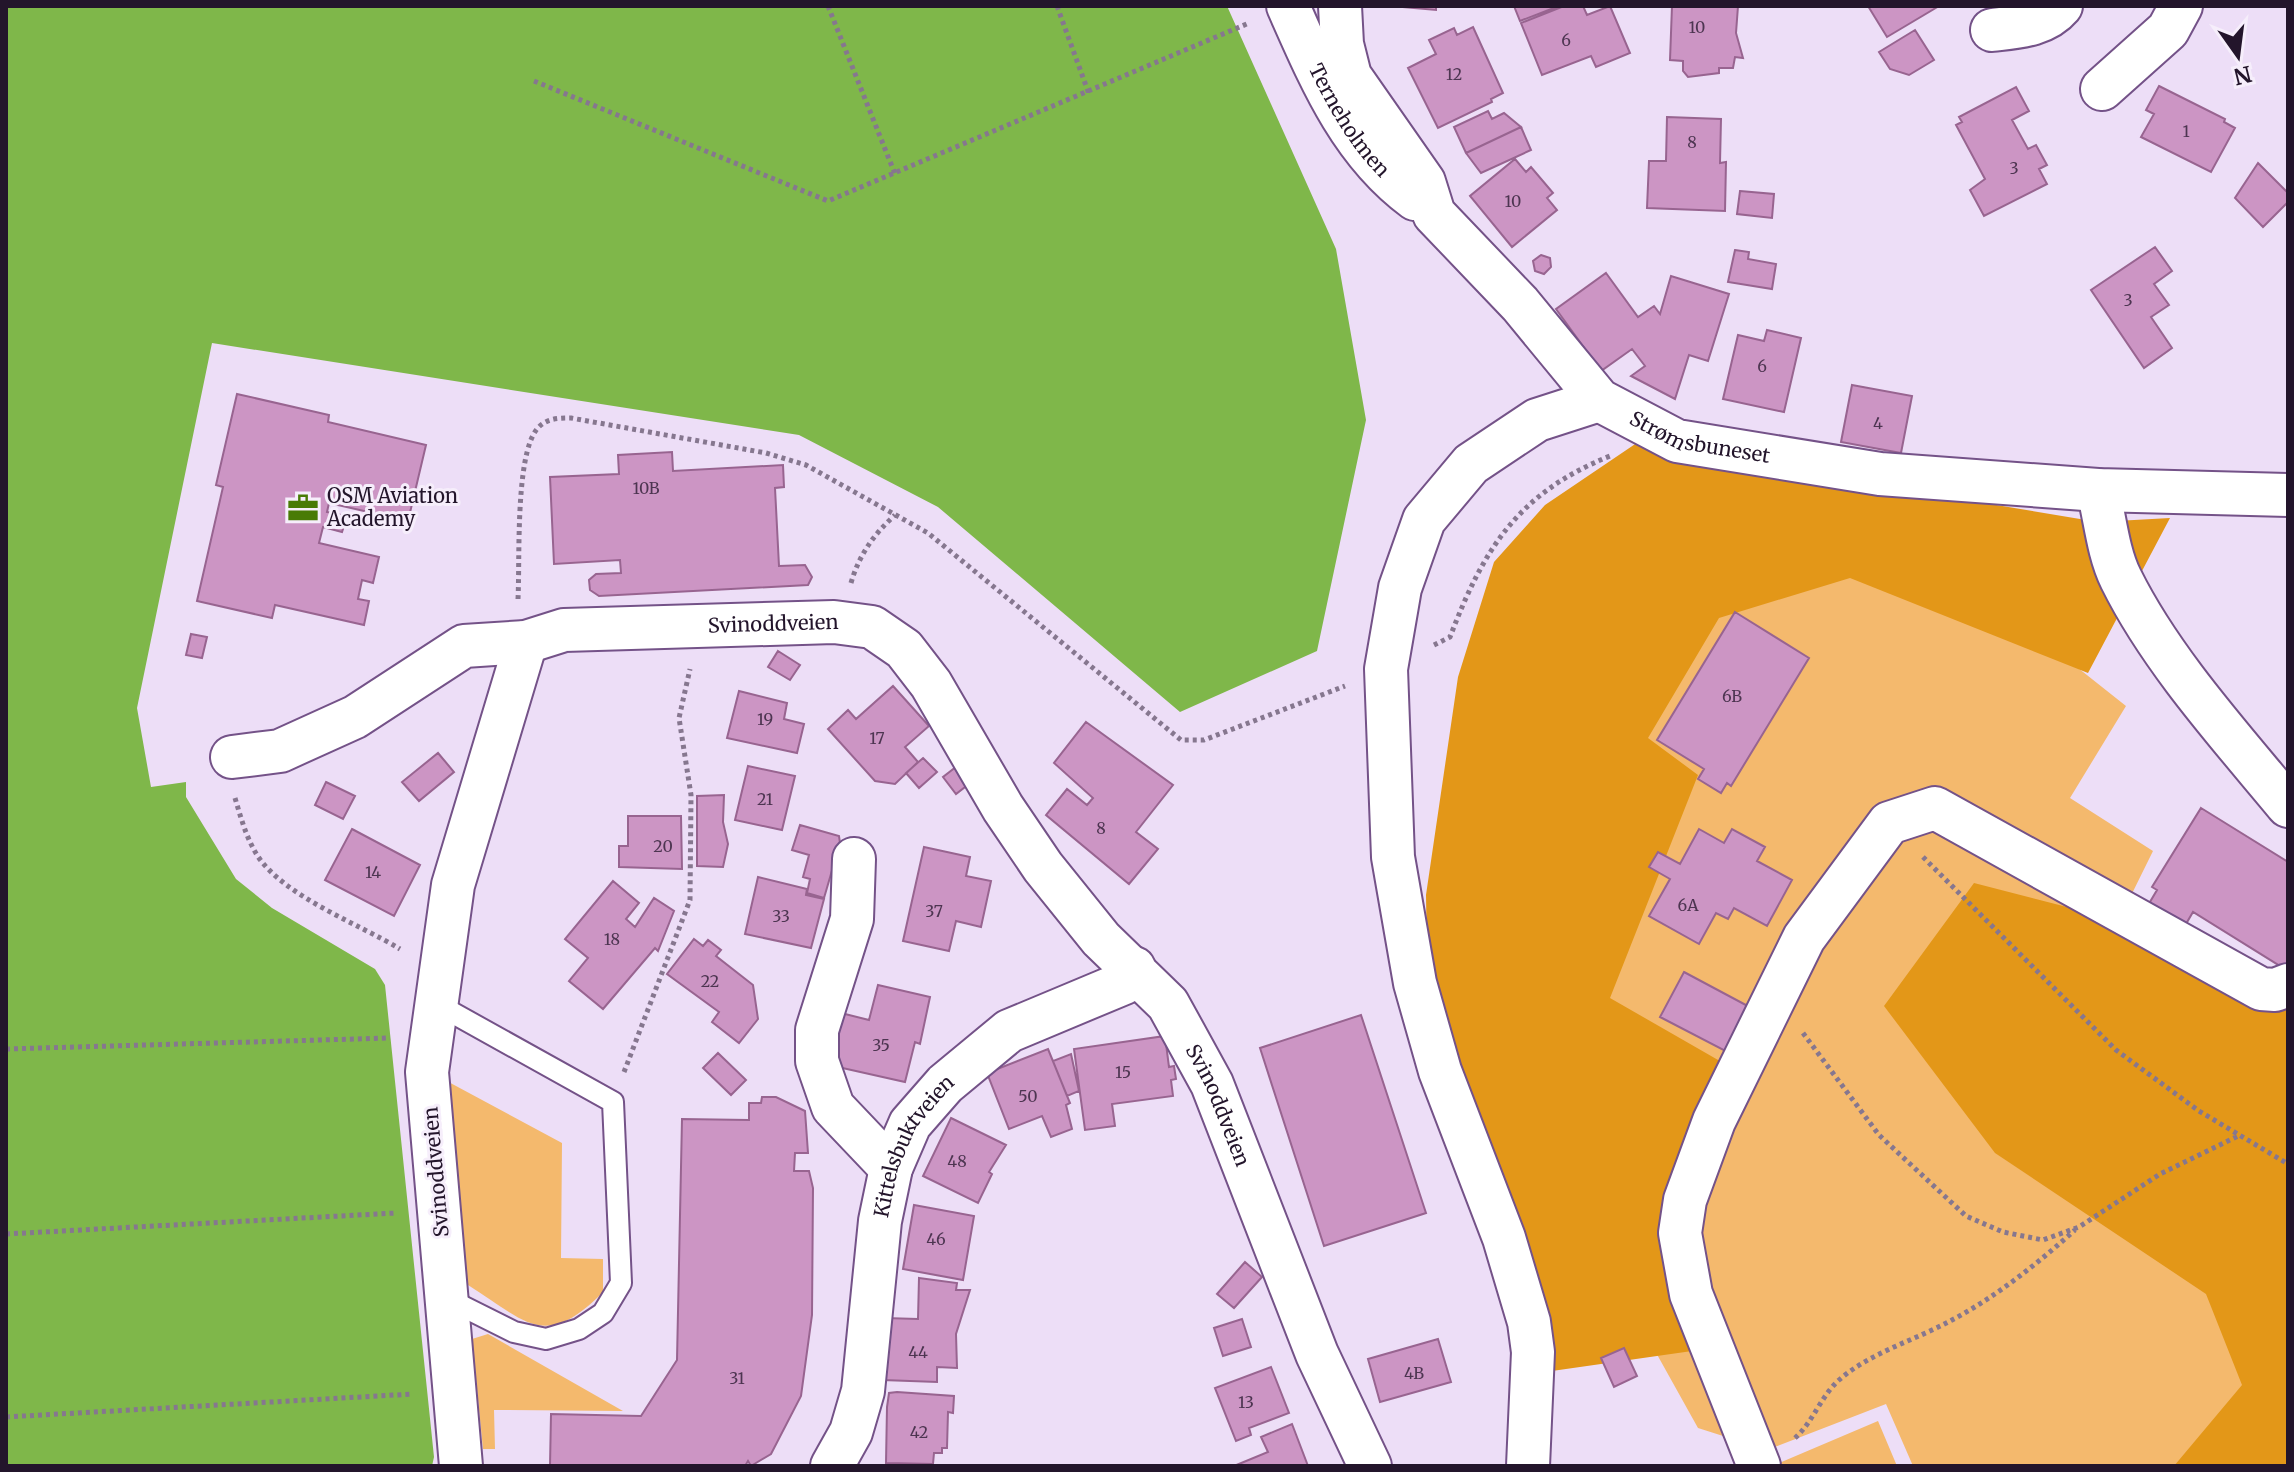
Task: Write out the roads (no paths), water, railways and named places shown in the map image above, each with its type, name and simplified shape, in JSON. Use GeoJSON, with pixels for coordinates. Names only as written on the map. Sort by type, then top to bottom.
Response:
{"type":"FeatureCollection","features":[{"type":"Feature","properties":{"kind":"street","name":"Terneholmen"},"geometry":{"type":"LineString","coordinates":[[1288,6],[1326,91],[1362,149],[1401,188],[1434,214]]}},
{"type":"Feature","properties":{"kind":"street","name":"Strømsbuneset"},"geometry":{"type":"LineString","coordinates":[[1340,6],[1342,44],[1350,76],[1424,182],[1434,214],[1520,304],[1599,400],[1677,441],[1880,474],[2098,490],[2288,495]]}},
{"type":"Feature","properties":{"kind":"street"},"geometry":{"type":"LineString","coordinates":[[1992,30],[2030,26],[2055,13],[2061,6]]}},
{"type":"Feature","properties":{"kind":"street"},"geometry":{"type":"LineString","coordinates":[[2102,89],[2168,30],[2181,6]]}},
{"type":"Feature","properties":{"kind":"street"},"geometry":{"type":"LineString","coordinates":[[1528,1466],[1533,1352],[1529,1322],[1504,1238],[1440,1071],[1415,983],[1393,857],[1386,669],[1400,588],[1424,520],[1471,464],[1537,420],[1599,400]]}},
{"type":"Feature","properties":{"kind":"street"},"geometry":{"type":"LineString","coordinates":[[2098,490],[2119,576],[2141,615],[2217,720],[2288,806]]}},
{"type":"Feature","properties":{"kind":"street","name":"Svinoddveien"},"geometry":{"type":"LineString","coordinates":[[461,1466],[427,1072],[453,885],[526,642],[564,630],[834,622],[872,627],[904,649],[931,684],[1003,808],[1043,867],[1101,939],[1168,1004],[1212,1084],[1317,1354],[1370,1466]]}},
{"type":"Feature","properties":{"kind":"street"},"geometry":{"type":"LineString","coordinates":[[232,757],[280,751],[355,717],[464,646],[526,642]]}},
{"type":"Feature","properties":{"kind":"street"},"geometry":{"type":"LineString","coordinates":[[1758,1466],[1691,1294],[1680,1233],[1685,1200],[1714,1121],[1804,938],[1889,823],[1935,808],[2261,989],[2275,990],[2288,985]]}},
{"type":"Feature","properties":{"kind":"street"},"geometry":{"type":"LineString","coordinates":[[854,859],[852,919],[817,1030],[817,1061],[833,1107],[891,1168]]}},
{"type":"Feature","properties":{"kind":"street","name":"Kittelsbuktveien"},"geometry":{"type":"LineString","coordinates":[[847,1455],[863,1391],[880,1221],[891,1168],[910,1124],[945,1084],[1009,1031],[1124,983],[1134,968]]}},
{"type":"Feature","properties":{"kind":"lane"},"geometry":{"type":"LineString","coordinates":[[437,988],[613,1102],[621,1283],[603,1313],[579,1329],[546,1339],[514,1332],[446,1298]]}},
{"type":"Feature","properties":{"kind":"place","name":"OSM Aviation Academy"},"geometry":{"type":"Point","coordinates":[303,508]}}]}
